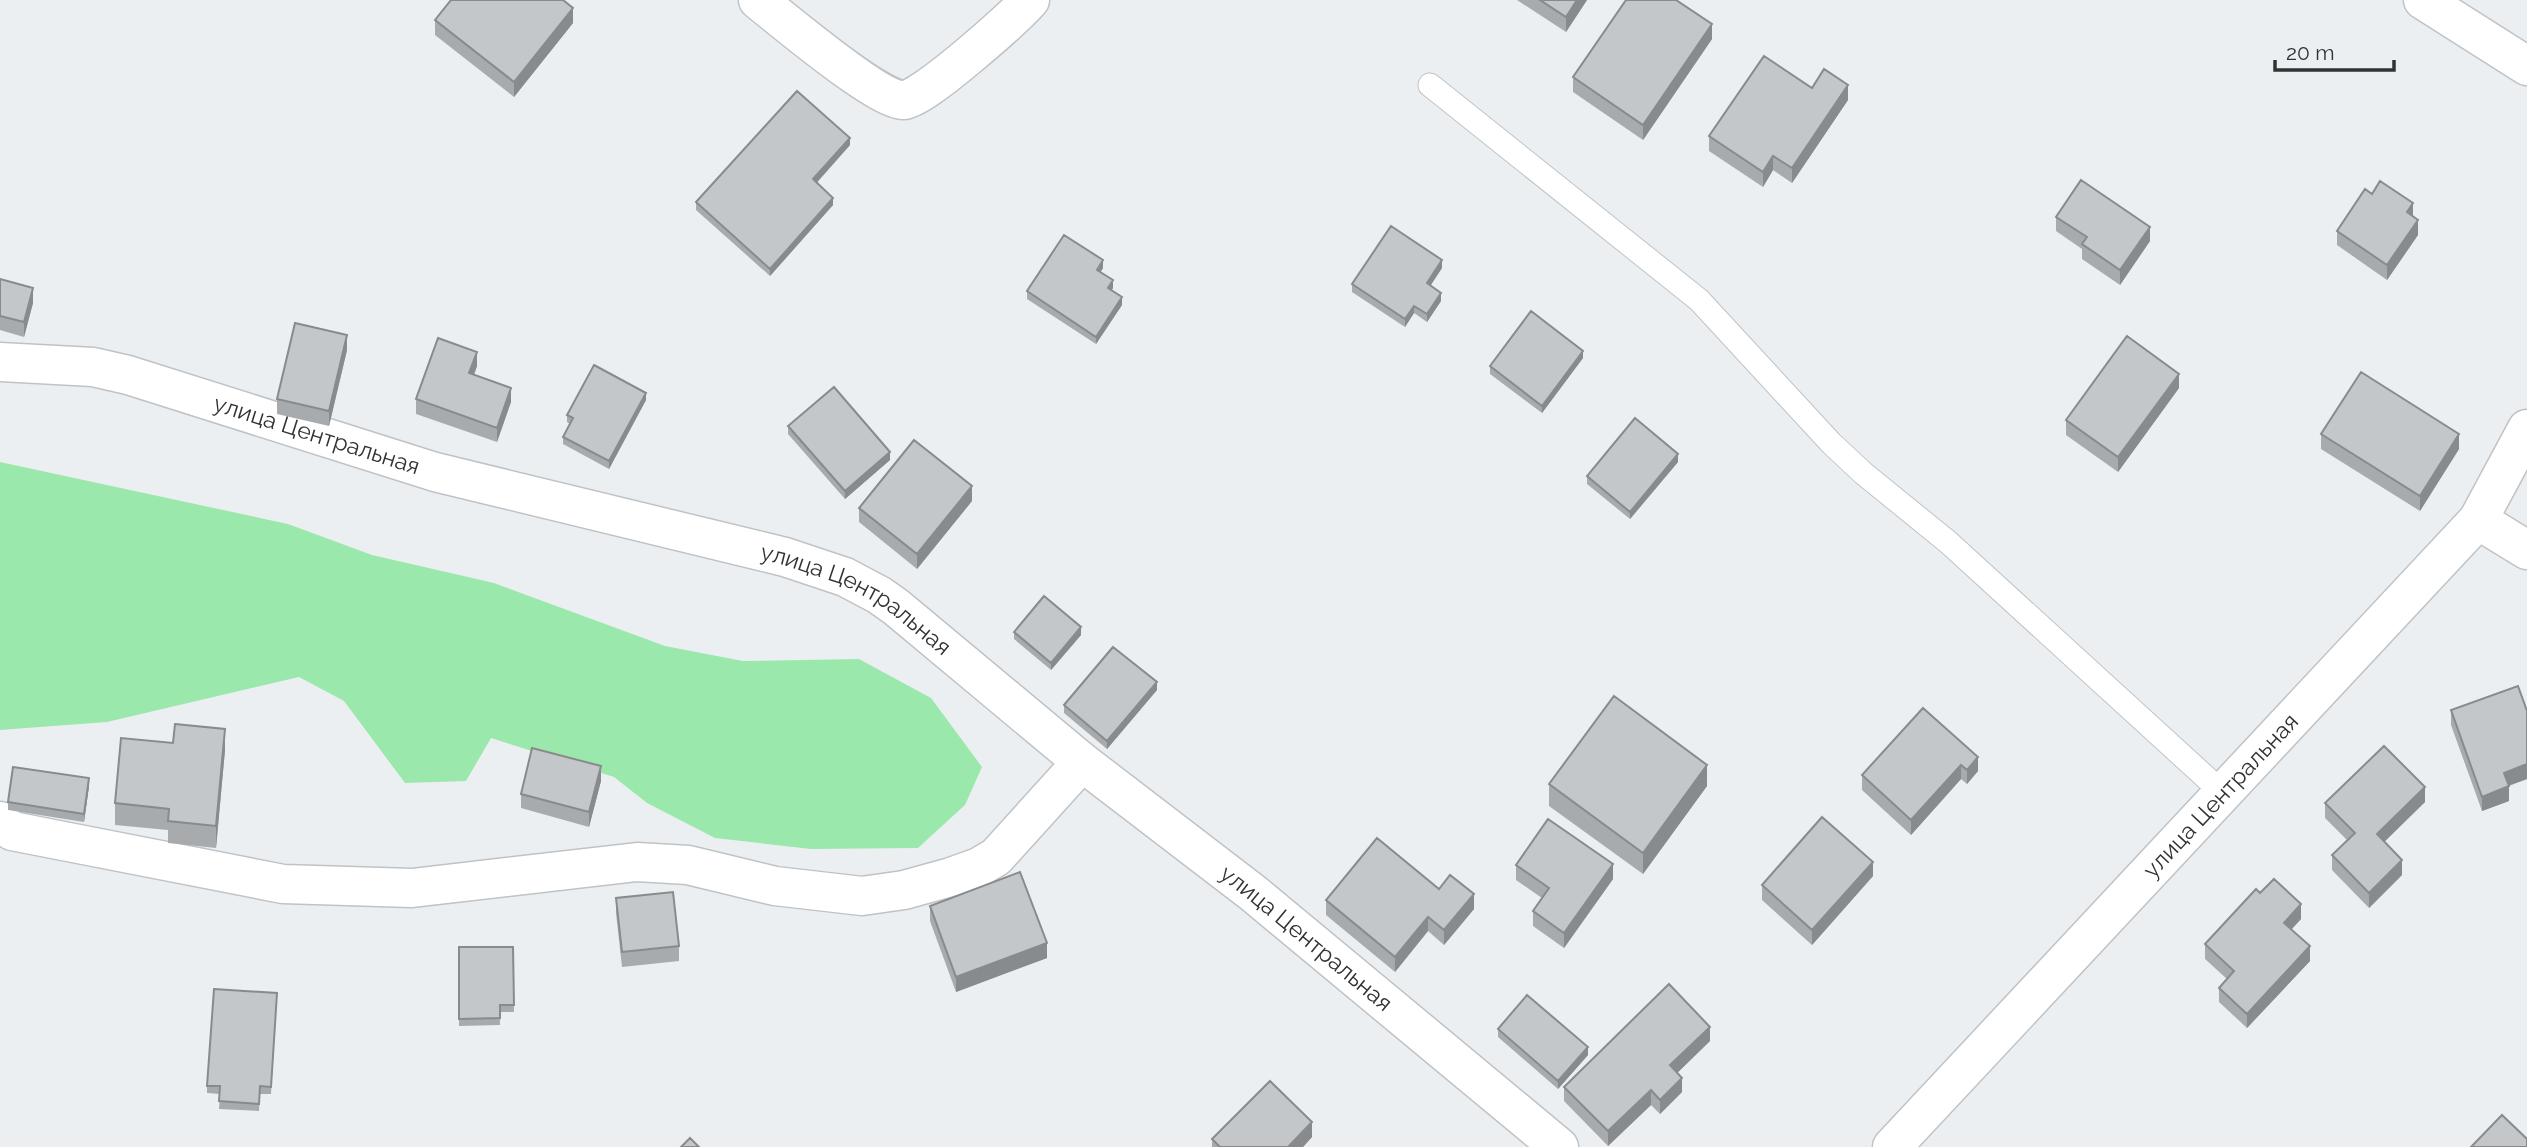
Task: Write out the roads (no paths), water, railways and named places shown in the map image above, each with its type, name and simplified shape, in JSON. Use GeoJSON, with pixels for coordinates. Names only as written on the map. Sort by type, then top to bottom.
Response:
{"type":"FeatureCollection","features":[{"type":"Feature","properties":{"kind":"street"},"geometry":{"type":"LineString","coordinates":[[758,0],[874,89],[901,100],[911,99],[951,69],[1015,16],[1030,0]]}},
{"type":"Feature","properties":{"kind":"street"},"geometry":{"type":"LineString","coordinates":[[2423,0],[2527,66]]}},
{"type":"Feature","properties":{"kind":"street","name":"улица Центральная"},"geometry":{"type":"LineString","coordinates":[[0,362],[93,367],[119,373],[435,472],[785,557],[827,569],[862,585],[896,607],[1082,762],[1253,893],[1559,1147]]}},
{"type":"Feature","properties":{"kind":"street","name":"улица Центральная"},"geometry":{"type":"LineString","coordinates":[[1892,1147],[2478,520],[2527,429]]}},
{"type":"Feature","properties":{"kind":"street"},"geometry":{"type":"LineString","coordinates":[[2478,520],[2527,550]]}},
{"type":"Feature","properties":{"kind":"street"},"geometry":{"type":"LineString","coordinates":[[0,821],[12,831],[283,884],[412,888],[637,862],[688,865],[775,886],[862,896],[904,890],[979,867],[996,857],[1082,762]]}},
{"type":"Feature","properties":{"kind":"lane"},"geometry":{"type":"LineString","coordinates":[[1430,85],[1699,300],[1831,443],[1863,473],[1948,542],[2222,793]]}}]}
